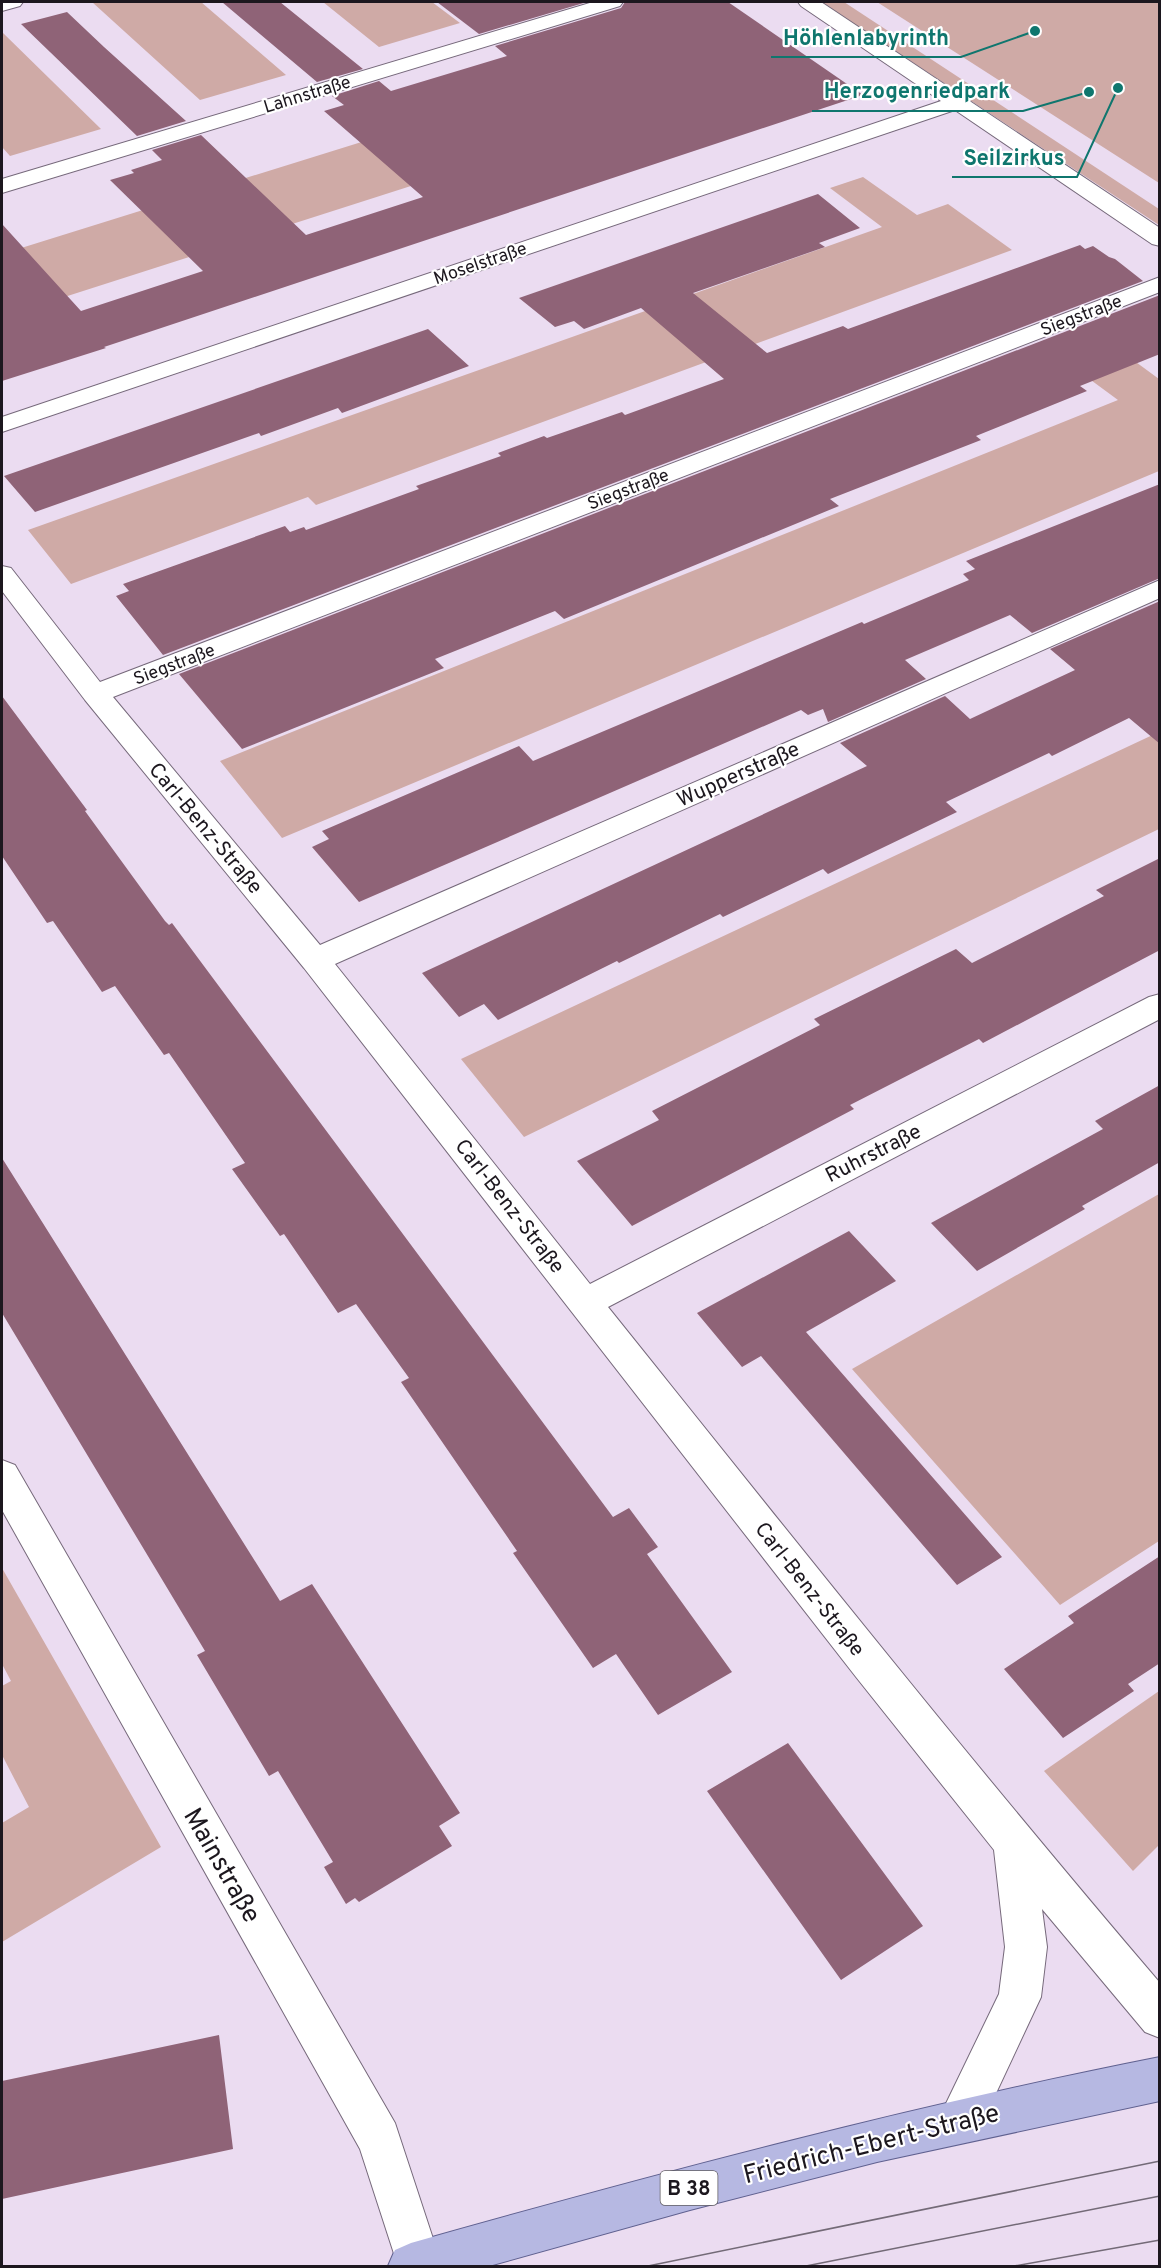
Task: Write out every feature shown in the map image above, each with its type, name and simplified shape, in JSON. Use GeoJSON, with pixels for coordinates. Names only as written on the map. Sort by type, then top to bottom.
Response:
{"type":"FeatureCollection","features":[{"type":"Feature","properties":{"kind":"main road","name":"Friedrich-Ebert-Straße"},"geometry":{"type":"LineString","coordinates":[[416,2265],[705,2184],[960,2120],[1160,2079]]}},
{"type":"Feature","properties":{"kind":"street"},"geometry":{"type":"LineString","coordinates":[[2,5],[13,2]]}},
{"type":"Feature","properties":{"kind":"street","name":"Lahnstraße"},"geometry":{"type":"LineString","coordinates":[[2,186],[613,2]]}},
{"type":"Feature","properties":{"kind":"street"},"geometry":{"type":"LineString","coordinates":[[808,2],[1160,239]]}},
{"type":"Feature","properties":{"kind":"street","name":"Moselstraße"},"geometry":{"type":"LineString","coordinates":[[2,425],[958,102]]}},
{"type":"Feature","properties":{"kind":"street","name":"Siegstraße"},"geometry":{"type":"LineString","coordinates":[[95,694],[1160,284]]}},
{"type":"Feature","properties":{"kind":"street","name":"Carl-Benz-Straße"},"geometry":{"type":"LineString","coordinates":[[2,574],[95,694],[315,960],[855,1647],[1014,1843],[1160,2017]]}},
{"type":"Feature","properties":{"kind":"street","name":"Wupperstraße"},"geometry":{"type":"LineString","coordinates":[[315,960],[1160,588]]}},
{"type":"Feature","properties":{"kind":"street","name":"Ruhrstraße"},"geometry":{"type":"LineString","coordinates":[[586,1302],[1160,1005]]}},
{"type":"Feature","properties":{"kind":"street","name":"Mainstraße"},"geometry":{"type":"LineString","coordinates":[[2,1476],[379,2139],[416,2265]]}},
{"type":"Feature","properties":{"kind":"street"},"geometry":{"type":"LineString","coordinates":[[960,2120],[1020,1997],[1026,1947],[1014,1843]]}},
{"type":"Feature","properties":{"kind":"shaded area"},"geometry":{"type":"Polygon","coordinates":[[[92,2],[201,2],[286,75],[200,100],[92,2]]]}},
{"type":"Feature","properties":{"kind":"shaded area"},"geometry":{"type":"Polygon","coordinates":[[[323,2],[432,2],[460,23],[379,47],[323,2]]]}},
{"type":"Feature","properties":{"kind":"shaded area"},"geometry":{"type":"Polygon","coordinates":[[[821,2],[844,2],[1159,209],[1159,225],[821,2]]]}},
{"type":"Feature","properties":{"kind":"shaded area"},"geometry":{"type":"Polygon","coordinates":[[[877,2],[1159,2],[1159,183],[877,2]]]}},
{"type":"Feature","properties":{"kind":"shaded area"},"geometry":{"type":"Polygon","coordinates":[[[2,32],[101,129],[10,156],[2,147],[2,32]]]}},
{"type":"Feature","properties":{"kind":"shaded area"},"geometry":{"type":"Polygon","coordinates":[[[660,49],[757,75],[2,317],[2,254],[660,49]]]}},
{"type":"Feature","properties":{"kind":"shaded area"},"geometry":{"type":"Polygon","coordinates":[[[863,177],[917,215],[948,204],[1012,250],[316,505],[308,497],[71,584],[28,530],[882,227],[830,188],[863,177]]]}},
{"type":"Feature","properties":{"kind":"shaded area"},"geometry":{"type":"Polygon","coordinates":[[[1095,332],[1159,379],[1159,471],[282,838],[220,761],[1118,400],[1050,350],[1095,332]]]}},
{"type":"Feature","properties":{"kind":"shaded area"},"geometry":{"type":"Polygon","coordinates":[[[1159,732],[1159,829],[524,1137],[461,1059],[1159,732]]]}},
{"type":"Feature","properties":{"kind":"shaded area"},"geometry":{"type":"Polygon","coordinates":[[[1159,1194],[1159,1541],[1060,1605],[852,1369],[1159,1194]]]}},
{"type":"Feature","properties":{"kind":"shaded area"},"geometry":{"type":"Polygon","coordinates":[[[2,1568],[161,1847],[2,1942],[2,1823],[29,1807],[2,1755],[2,1686],[11,1681],[2,1664],[2,1568]]]}},
{"type":"Feature","properties":{"kind":"shaded area"},"geometry":{"type":"Polygon","coordinates":[[[1159,1691],[1159,1845],[1133,1871],[1044,1771],[1159,1691]]]}},
{"type":"Feature","properties":{"kind":"building"},"geometry":{"type":"Polygon","coordinates":[[[222,2],[280,2],[363,69],[317,82],[222,2]]]}},
{"type":"Feature","properties":{"kind":"building"},"geometry":{"type":"Polygon","coordinates":[[[437,2],[587,2],[479,34],[437,2]]]}},
{"type":"Feature","properties":{"kind":"building"},"geometry":{"type":"Polygon","coordinates":[[[625,2],[728,2],[863,95],[2,381],[2,224],[81,311],[203,271],[110,180],[134,173],[131,170],[162,160],[152,150],[201,135],[306,235],[423,197],[324,111],[344,105],[332,96],[379,81],[391,91],[507,56],[495,46],[621,8],[625,2]]]}},
{"type":"Feature","properties":{"kind":"building"},"geometry":{"type":"Polygon","coordinates":[[[67,12],[186,121],[137,136],[21,24],[67,12]]]}},
{"type":"Feature","properties":{"kind":"building"},"geometry":{"type":"Polygon","coordinates":[[[818,194],[860,228],[819,243],[825,247],[693,293],[767,353],[843,326],[848,329],[1080,245],[1085,249],[1093,246],[1115,259],[1143,281],[163,655],[116,596],[129,591],[123,584],[285,526],[290,532],[304,527],[306,530],[419,489],[416,486],[501,456],[498,453],[544,436],[547,438],[622,412],[625,415],[724,379],[641,308],[584,329],[574,321],[555,327],[519,298],[818,194]]]}},
{"type":"Feature","properties":{"kind":"building"},"geometry":{"type":"Polygon","coordinates":[[[1160,295],[1160,354],[1080,386],[1087,391],[976,436],[981,440],[830,499],[839,506],[564,619],[555,611],[435,659],[444,668],[242,749],[179,674],[1160,295]]]}},
{"type":"Feature","properties":{"kind":"building"},"geometry":{"type":"Polygon","coordinates":[[[428,329],[469,366],[342,413],[338,408],[261,436],[259,433],[35,512],[4,476],[428,329]]]}},
{"type":"Feature","properties":{"kind":"building"},"geometry":{"type":"Polygon","coordinates":[[[1160,484],[1160,578],[1032,633],[1010,615],[905,660],[926,679],[828,722],[823,709],[808,715],[801,710],[359,902],[312,847],[329,839],[322,831],[519,746],[533,761],[862,622],[864,624],[969,580],[963,574],[975,569],[966,561],[1160,484]]]}},
{"type":"Feature","properties":{"kind":"building"},"geometry":{"type":"Polygon","coordinates":[[[1160,601],[1160,744],[1129,718],[1052,756],[1049,753],[946,802],[957,812],[828,874],[823,869],[723,917],[720,914],[619,963],[617,961],[498,1020],[484,1004],[459,1017],[422,973],[867,766],[840,743],[945,696],[970,719],[1075,670],[1050,649],[1160,601]]]}},
{"type":"Feature","properties":{"kind":"building"},"geometry":{"type":"Polygon","coordinates":[[[2,696],[87,810],[85,811],[165,921],[169,925],[172,923],[613,1517],[629,1508],[658,1547],[647,1554],[732,1672],[658,1715],[616,1654],[593,1668],[513,1553],[517,1551],[401,1382],[409,1378],[356,1304],[338,1313],[284,1234],[280,1236],[232,1169],[245,1163],[169,1053],[164,1055],[115,986],[102,992],[53,921],[47,923],[2,856],[2,696]]]}},
{"type":"Feature","properties":{"kind":"building"},"geometry":{"type":"Polygon","coordinates":[[[1160,858],[1160,950],[983,1043],[979,1039],[850,1105],[854,1109],[632,1226],[577,1161],[659,1120],[652,1111],[820,1025],[814,1019],[956,949],[972,963],[1104,896],[1096,890],[1160,858]]]}},
{"type":"Feature","properties":{"kind":"building"},"geometry":{"type":"Polygon","coordinates":[[[1160,1085],[1160,1162],[1082,1206],[1085,1209],[977,1271],[931,1223],[1103,1129],[1095,1121],[1160,1085]]]}},
{"type":"Feature","properties":{"kind":"building"},"geometry":{"type":"Polygon","coordinates":[[[2,1158],[280,1601],[312,1584],[460,1813],[439,1826],[452,1846],[359,1902],[355,1898],[346,1904],[324,1867],[333,1862],[278,1771],[269,1776],[197,1655],[205,1651],[2,1313],[2,1158]]]}},
{"type":"Feature","properties":{"kind":"building"},"geometry":{"type":"Polygon","coordinates":[[[849,1231],[896,1281],[806,1332],[1002,1557],[957,1585],[761,1356],[742,1367],[697,1313],[849,1231]]]}},
{"type":"Feature","properties":{"kind":"building"},"geometry":{"type":"Polygon","coordinates":[[[1160,1556],[1160,1663],[1128,1684],[1134,1691],[1063,1738],[1004,1669],[1074,1623],[1068,1616],[1160,1556]]]}},
{"type":"Feature","properties":{"kind":"building"},"geometry":{"type":"Polygon","coordinates":[[[788,1743],[923,1926],[841,1980],[707,1791],[788,1743]]]}},
{"type":"Feature","properties":{"kind":"building"},"geometry":{"type":"Polygon","coordinates":[[[219,2035],[233,2149],[2,2199],[2,2081],[219,2035]]]}},
{"type":"Feature","properties":{"kind":"tram line"},"geometry":{"type":"LineString","coordinates":[[648,2266],[1160,2161]]}},
{"type":"Feature","properties":{"kind":"tram line"},"geometry":{"type":"LineString","coordinates":[[806,2266],[1160,2196]]}},
{"type":"Feature","properties":{"kind":"tram line"},"geometry":{"type":"LineString","coordinates":[[1014,2266],[1160,2240]]}},
{"type":"Feature","properties":{"kind":"place","name":"Höhlenlabyrinth"},"geometry":{"type":"Point","coordinates":[1035,31]}},
{"type":"Feature","properties":{"kind":"place","name":"Seilzirkus"},"geometry":{"type":"Point","coordinates":[1118,88]}},
{"type":"Feature","properties":{"kind":"place","name":"Herzogenriedpark"},"geometry":{"type":"Point","coordinates":[1089,92]}}]}
